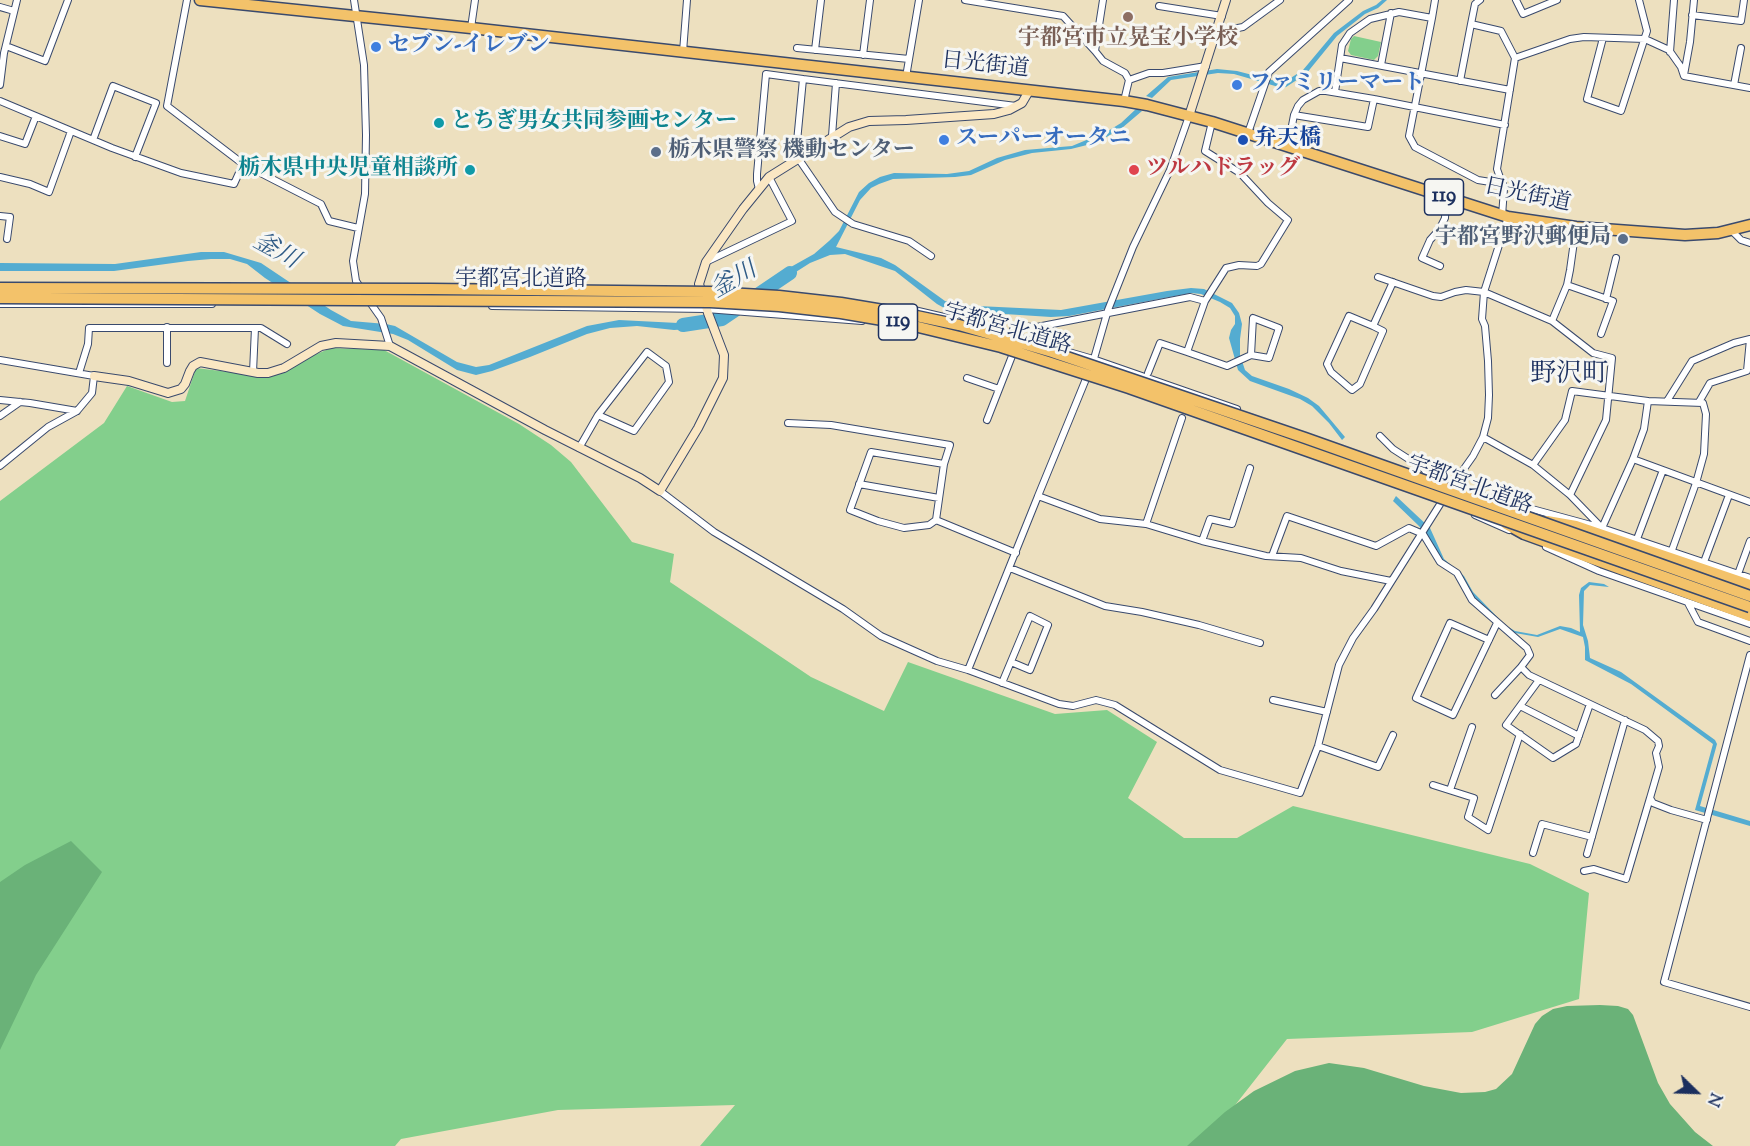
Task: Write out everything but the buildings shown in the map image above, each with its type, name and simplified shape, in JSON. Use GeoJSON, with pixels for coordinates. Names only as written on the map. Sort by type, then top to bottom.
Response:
{"type":"FeatureCollection","features":[{"type":"Feature","properties":{"kind":"highway","name":"日光街道"},"geometry":{"type":"LineString","coordinates":[[200,0],[1124,101],[1212,122],[1505,217],[1576,227],[1685,235],[1702,235],[1750,225]]}},
{"type":"Feature","properties":{"kind":"highway","name":"宇都宮北道路"},"geometry":{"type":"LineString","coordinates":[[0,286],[710,292],[779,296],[907,314],[959,325],[1052,352],[1305,438],[1750,596]]}},
{"type":"Feature","properties":{"kind":"highway","name":"宇都宮北道路"},"geometry":{"type":"LineString","coordinates":[[0,298],[638,301],[778,306],[841,313],[906,324],[957,335],[1048,361],[1750,607]]}},
{"type":"Feature","properties":{"kind":"highway"},"geometry":{"type":"LineString","coordinates":[[1485,513],[1524,534],[1750,616]]}},
{"type":"Feature","properties":{"kind":"highway"},"geometry":{"type":"LineString","coordinates":[[1532,519],[1576,526],[1750,585]]}},
{"type":"Feature","properties":{"kind":"street"},"geometry":{"type":"LineString","coordinates":[[0,85],[3,51],[17,0]]}},
{"type":"Feature","properties":{"kind":"street"},"geometry":{"type":"LineString","coordinates":[[3,51],[45,61],[68,0]]}},
{"type":"Feature","properties":{"kind":"street"},"geometry":{"type":"LineString","coordinates":[[187,0],[167,106],[243,164],[321,204],[329,221],[358,228]]}},
{"type":"Feature","properties":{"kind":"street"},"geometry":{"type":"LineString","coordinates":[[354,0],[364,65],[366,135],[364,194],[353,261],[356,281],[381,318],[389,342]]}},
{"type":"Feature","properties":{"kind":"street"},"geometry":{"type":"LineString","coordinates":[[471,28],[475,0]]}},
{"type":"Feature","properties":{"kind":"street"},"geometry":{"type":"LineString","coordinates":[[684,52],[687,0]]}},
{"type":"Feature","properties":{"kind":"street"},"geometry":{"type":"LineString","coordinates":[[815,50],[820,0]]}},
{"type":"Feature","properties":{"kind":"street"},"geometry":{"type":"LineString","coordinates":[[863,55],[870,0]]}},
{"type":"Feature","properties":{"kind":"street"},"geometry":{"type":"LineString","coordinates":[[906,77],[919,0]]}},
{"type":"Feature","properties":{"kind":"street"},"geometry":{"type":"LineString","coordinates":[[965,0],[1063,16],[1103,61],[1125,73],[1129,80],[1124,101]]}},
{"type":"Feature","properties":{"kind":"street"},"geometry":{"type":"LineString","coordinates":[[1095,51],[1104,0]]}},
{"type":"Feature","properties":{"kind":"street"},"geometry":{"type":"LineString","coordinates":[[968,670],[1087,378],[1107,314],[1133,247],[1170,170],[1190,116],[1226,0]]}},
{"type":"Feature","properties":{"kind":"street"},"geometry":{"type":"LineString","coordinates":[[1217,32],[1243,27],[1280,0]]}},
{"type":"Feature","properties":{"kind":"street"},"geometry":{"type":"LineString","coordinates":[[1248,133],[1269,72],[1349,0]]}},
{"type":"Feature","properties":{"kind":"street"},"geometry":{"type":"LineString","coordinates":[[1436,0],[1409,136],[1414,147],[1478,180],[1503,184]]}},
{"type":"Feature","properties":{"kind":"street"},"geometry":{"type":"LineString","coordinates":[[1460,81],[1475,4],[1480,0]]}},
{"type":"Feature","properties":{"kind":"street"},"geometry":{"type":"LineString","coordinates":[[1516,0],[1523,14],[1557,0]]}},
{"type":"Feature","properties":{"kind":"street"},"geometry":{"type":"LineString","coordinates":[[1603,38],[1587,99],[1621,111],[1647,30],[1639,0]]}},
{"type":"Feature","properties":{"kind":"street"},"geometry":{"type":"LineString","coordinates":[[1670,52],[1674,0]]}},
{"type":"Feature","properties":{"kind":"street"},"geometry":{"type":"LineString","coordinates":[[1684,76],[1694,0]]}},
{"type":"Feature","properties":{"kind":"street"},"geometry":{"type":"LineString","coordinates":[[1692,15],[1741,21],[1744,0]]}},
{"type":"Feature","properties":{"kind":"street"},"geometry":{"type":"LineString","coordinates":[[1159,6],[1222,16]]}},
{"type":"Feature","properties":{"kind":"street"},"geometry":{"type":"LineString","coordinates":[[0,7],[14,11]]}},
{"type":"Feature","properties":{"kind":"street"},"geometry":{"type":"LineString","coordinates":[[1335,92],[1342,45],[1350,33],[1370,19],[1391,13],[1399,12],[1432,18]]}},
{"type":"Feature","properties":{"kind":"street"},"geometry":{"type":"LineString","coordinates":[[1381,65],[1391,13]]}},
{"type":"Feature","properties":{"kind":"street"},"geometry":{"type":"LineString","coordinates":[[0,360],[129,381],[168,393],[181,389],[190,371],[200,362],[268,373],[277,371],[321,346],[336,343],[389,342],[579,447],[640,478],[714,532],[843,609],[881,636],[938,661],[1059,704],[1073,706],[1096,700],[1115,705],[1220,770],[1300,793],[1318,746],[1339,665],[1353,638],[1473,456],[1483,437],[1488,418],[1485,326],[1482,319],[1484,292],[1505,217],[1504,189],[1497,169],[1515,58],[1501,31],[1472,24]]}},
{"type":"Feature","properties":{"kind":"street"},"geometry":{"type":"LineString","coordinates":[[1515,58],[1570,39],[1584,37],[1645,39],[1670,52],[1681,67],[1684,76]]}},
{"type":"Feature","properties":{"kind":"street"},"geometry":{"type":"LineString","coordinates":[[797,48],[909,59]]}},
{"type":"Feature","properties":{"kind":"street"},"geometry":{"type":"LineString","coordinates":[[1734,85],[1741,48]]}},
{"type":"Feature","properties":{"kind":"street"},"geometry":{"type":"LineString","coordinates":[[1340,58],[1510,90]]}},
{"type":"Feature","properties":{"kind":"street"},"geometry":{"type":"LineString","coordinates":[[1129,80],[1149,73],[1204,71]]}},
{"type":"Feature","properties":{"kind":"street"},"geometry":{"type":"LineString","coordinates":[[759,189],[757,174],[766,74],[1016,106]]}},
{"type":"Feature","properties":{"kind":"street"},"geometry":{"type":"LineString","coordinates":[[1684,76],[1750,88]]}},
{"type":"Feature","properties":{"kind":"street"},"geometry":{"type":"LineString","coordinates":[[803,79],[796,152],[835,212],[853,224],[909,241],[931,256]]}},
{"type":"Feature","properties":{"kind":"street"},"geometry":{"type":"LineString","coordinates":[[832,136],[836,83]]}},
{"type":"Feature","properties":{"kind":"street"},"geometry":{"type":"LineString","coordinates":[[93,140],[113,86],[156,103],[135,156]]}},
{"type":"Feature","properties":{"kind":"street"},"geometry":{"type":"LineString","coordinates":[[660,491],[698,428],[723,378],[723,355],[699,284],[706,262],[769,177],[849,127],[869,121],[994,114],[1016,106],[1022,102],[1029,91]]}},
{"type":"Feature","properties":{"kind":"street"},"geometry":{"type":"LineString","coordinates":[[1288,146],[1298,106],[1310,95],[1319,91],[1374,99],[1505,125]]}},
{"type":"Feature","properties":{"kind":"street"},"geometry":{"type":"LineString","coordinates":[[1294,115],[1368,128],[1374,99]]}},
{"type":"Feature","properties":{"kind":"street"},"geometry":{"type":"LineString","coordinates":[[0,101],[181,174],[234,184],[243,164]]}},
{"type":"Feature","properties":{"kind":"street"},"geometry":{"type":"LineString","coordinates":[[0,136],[25,144],[36,116]]}},
{"type":"Feature","properties":{"kind":"street"},"geometry":{"type":"LineString","coordinates":[[1187,352],[1204,301],[1226,268],[1261,264],[1288,220],[1268,203],[1240,173],[1205,151],[1212,122]]}},
{"type":"Feature","properties":{"kind":"street"},"geometry":{"type":"LineString","coordinates":[[0,177],[30,184],[49,192],[71,131]]}},
{"type":"Feature","properties":{"kind":"street"},"geometry":{"type":"LineString","coordinates":[[706,262],[792,221],[769,177]]}},
{"type":"Feature","properties":{"kind":"street"},"geometry":{"type":"LineString","coordinates":[[1440,266],[1422,258],[1430,240],[1439,230],[1445,218],[1446,198]]}},
{"type":"Feature","properties":{"kind":"street"},"geometry":{"type":"LineString","coordinates":[[0,216],[10,217],[7,239]]}},
{"type":"Feature","properties":{"kind":"street"},"geometry":{"type":"LineString","coordinates":[[1551,321],[1567,285],[1576,227]]}},
{"type":"Feature","properties":{"kind":"street"},"geometry":{"type":"LineString","coordinates":[[1730,230],[1741,240],[1750,243]]}},
{"type":"Feature","properties":{"kind":"street"},"geometry":{"type":"LineString","coordinates":[[1606,298],[1616,258]]}},
{"type":"Feature","properties":{"kind":"street"},"geometry":{"type":"LineString","coordinates":[[1377,277],[1433,296],[1441,297],[1455,292],[1476,290],[1484,292],[1551,321],[1593,353],[1612,358],[1606,420],[1570,495]]}},
{"type":"Feature","properties":{"kind":"street"},"geometry":{"type":"LineString","coordinates":[[1373,326],[1393,282]]}},
{"type":"Feature","properties":{"kind":"street"},"geometry":{"type":"LineString","coordinates":[[0,286],[358,285],[700,288],[833,297],[866,302],[939,315],[1093,359],[1451,487],[1602,528],[1750,578]]}},
{"type":"Feature","properties":{"kind":"street"},"geometry":{"type":"LineString","coordinates":[[1567,285],[1613,301],[1601,334]]}},
{"type":"Feature","properties":{"kind":"street"},"geometry":{"type":"LineString","coordinates":[[1012,334],[1014,326],[1037,327],[1190,297],[1204,301]]}},
{"type":"Feature","properties":{"kind":"street"},"geometry":{"type":"LineString","coordinates":[[0,304],[372,304],[707,311],[873,322],[972,343],[1087,378],[1442,502],[1599,571],[1750,624]]}},
{"type":"Feature","properties":{"kind":"street"},"geometry":{"type":"LineString","coordinates":[[1349,316],[1373,326],[1383,331],[1360,384],[1352,390],[1331,372],[1327,364],[1349,316]]}},
{"type":"Feature","properties":{"kind":"street"},"geometry":{"type":"LineString","coordinates":[[1148,373],[1160,343],[1227,366],[1251,355],[1269,358],[1279,328],[1253,318],[1251,355]]}},
{"type":"Feature","properties":{"kind":"street"},"geometry":{"type":"LineString","coordinates":[[166,327],[167,363]]}},
{"type":"Feature","properties":{"kind":"street"},"geometry":{"type":"LineString","coordinates":[[79,373],[88,344],[88,328],[261,328],[287,344]]}},
{"type":"Feature","properties":{"kind":"street"},"geometry":{"type":"LineString","coordinates":[[253,372],[255,328]]}},
{"type":"Feature","properties":{"kind":"street"},"geometry":{"type":"LineString","coordinates":[[1667,401],[1692,361],[1734,343],[1750,339],[1747,371],[1710,382],[1699,402]]}},
{"type":"Feature","properties":{"kind":"street"},"geometry":{"type":"LineString","coordinates":[[579,447],[598,415],[647,352],[666,366],[669,382],[634,431],[598,415]]}},
{"type":"Feature","properties":{"kind":"street"},"geometry":{"type":"LineString","coordinates":[[987,420],[1012,356]]}},
{"type":"Feature","properties":{"kind":"street"},"geometry":{"type":"LineString","coordinates":[[0,466],[48,427],[77,411],[92,393],[94,376]]}},
{"type":"Feature","properties":{"kind":"street"},"geometry":{"type":"LineString","coordinates":[[967,378],[999,389]]}},
{"type":"Feature","properties":{"kind":"street"},"geometry":{"type":"LineString","coordinates":[[1533,465],[1565,420],[1572,391],[1648,401],[1703,403],[1706,414],[1704,454],[1672,550]]}},
{"type":"Feature","properties":{"kind":"street"},"geometry":{"type":"LineString","coordinates":[[0,400],[77,411]]}},
{"type":"Feature","properties":{"kind":"street"},"geometry":{"type":"LineString","coordinates":[[1602,528],[1644,429],[1648,401]]}},
{"type":"Feature","properties":{"kind":"street"},"geometry":{"type":"LineString","coordinates":[[0,416],[21,402]]}},
{"type":"Feature","properties":{"kind":"street"},"geometry":{"type":"LineString","coordinates":[[1146,524],[1182,418]]}},
{"type":"Feature","properties":{"kind":"street"},"geometry":{"type":"LineString","coordinates":[[788,423],[831,425],[950,446],[944,464],[936,520],[929,525],[904,528],[849,510],[871,452],[944,464]]}},
{"type":"Feature","properties":{"kind":"street"},"geometry":{"type":"LineString","coordinates":[[1380,436],[1393,449],[1424,468],[1430,479]]}},
{"type":"Feature","properties":{"kind":"street"},"geometry":{"type":"LineString","coordinates":[[1483,437],[1533,465],[1570,495],[1602,528]]}},
{"type":"Feature","properties":{"kind":"street"},"geometry":{"type":"LineString","coordinates":[[1633,459],[1750,502]]}},
{"type":"Feature","properties":{"kind":"street"},"geometry":{"type":"LineString","coordinates":[[1202,541],[1209,519],[1232,525],[1250,468]]}},
{"type":"Feature","properties":{"kind":"street"},"geometry":{"type":"LineString","coordinates":[[1637,539],[1663,470]]}},
{"type":"Feature","properties":{"kind":"street"},"geometry":{"type":"LineString","coordinates":[[859,484],[939,498]]}},
{"type":"Feature","properties":{"kind":"street"},"geometry":{"type":"LineString","coordinates":[[1704,562],[1729,495]]}},
{"type":"Feature","properties":{"kind":"street"},"geometry":{"type":"LineString","coordinates":[[1038,496],[1100,519],[1146,524],[1202,541],[1272,556],[1301,558],[1341,571],[1391,581]]}},
{"type":"Feature","properties":{"kind":"street"},"geometry":{"type":"LineString","coordinates":[[1272,556],[1287,516],[1376,546],[1408,528],[1423,534],[1440,562],[1457,573],[1472,600],[1527,648],[1530,655],[1495,695]]}},
{"type":"Feature","properties":{"kind":"street"},"geometry":{"type":"LineString","coordinates":[[936,520],[1016,553]]}},
{"type":"Feature","properties":{"kind":"street"},"geometry":{"type":"LineString","coordinates":[[1738,574],[1750,541]]}},
{"type":"Feature","properties":{"kind":"street"},"geometry":{"type":"LineString","coordinates":[[1010,568],[1105,606],[1199,625],[1260,643]]}},
{"type":"Feature","properties":{"kind":"street"},"geometry":{"type":"LineString","coordinates":[[1688,602],[1698,622],[1750,641]]}},
{"type":"Feature","properties":{"kind":"street"},"geometry":{"type":"LineString","coordinates":[[1002,683],[1030,616],[1048,625],[1029,670],[1011,662]]}},
{"type":"Feature","properties":{"kind":"street"},"geometry":{"type":"LineString","coordinates":[[1489,640],[1450,623],[1416,698],[1453,714],[1489,640],[1497,623]]}},
{"type":"Feature","properties":{"kind":"street"},"geometry":{"type":"LineString","coordinates":[[1750,655],[1664,982],[1750,1007]]}},
{"type":"Feature","properties":{"kind":"street"},"geometry":{"type":"LineString","coordinates":[[1521,667],[1529,675],[1645,730],[1658,741],[1659,746],[1656,753],[1659,767],[1626,879],[1594,869],[1584,871]]}},
{"type":"Feature","properties":{"kind":"street"},"geometry":{"type":"LineString","coordinates":[[1539,680],[1506,725],[1553,758],[1576,744],[1590,704]]}},
{"type":"Feature","properties":{"kind":"street"},"geometry":{"type":"LineString","coordinates":[[1273,700],[1327,712]]}},
{"type":"Feature","properties":{"kind":"street"},"geometry":{"type":"LineString","coordinates":[[1520,706],[1579,736]]}},
{"type":"Feature","properties":{"kind":"street"},"geometry":{"type":"LineString","coordinates":[[1587,854],[1625,720]]}},
{"type":"Feature","properties":{"kind":"street"},"geometry":{"type":"LineString","coordinates":[[1450,790],[1472,727]]}},
{"type":"Feature","properties":{"kind":"street"},"geometry":{"type":"LineString","coordinates":[[1433,785],[1474,798],[1468,817],[1488,830],[1520,734]]}},
{"type":"Feature","properties":{"kind":"street"},"geometry":{"type":"LineString","coordinates":[[1318,746],[1378,767],[1393,735]]}},
{"type":"Feature","properties":{"kind":"street"},"geometry":{"type":"LineString","coordinates":[[1650,798],[1653,803],[1671,810],[1707,820]]}},
{"type":"Feature","properties":{"kind":"street"},"geometry":{"type":"LineString","coordinates":[[1533,853],[1542,824],[1592,837]]}},
{"type":"Feature","properties":{"kind":"green space"},"geometry":{"type":"Polygon","coordinates":[[[1354,36],[1381,42],[1378,56],[1374,60],[1351,55],[1348,51],[1354,36]]]}},
{"type":"Feature","properties":{"kind":"green space"},"geometry":{"type":"Polygon","coordinates":[[[331,348],[384,350],[519,424],[551,445],[571,462],[632,542],[674,554],[670,582],[811,677],[884,711],[908,662],[1055,714],[1107,710],[1157,742],[1128,798],[1184,838],[1237,838],[1293,806],[1530,864],[1589,893],[1579,999],[1472,1032],[1287,1039],[1203,1146],[700,1146],[735,1105],[558,1110],[401,1139],[395,1146],[0,1146],[0,501],[104,423],[127,386],[172,402],[185,401],[196,368],[262,376],[280,374],[300,361],[331,348]]]}},
{"type":"Feature","properties":{"kind":"green space"},"geometry":{"type":"Polygon","coordinates":[[[71,841],[102,872],[36,975],[0,1050],[0,882],[25,865],[71,841]]]}},
{"type":"Feature","properties":{"kind":"green space"},"geometry":{"type":"Polygon","coordinates":[[[1600,1005],[1628,1009],[1633,1015],[1658,1083],[1670,1104],[1695,1132],[1713,1146],[1187,1146],[1225,1112],[1254,1091],[1295,1071],[1329,1063],[1364,1068],[1424,1086],[1461,1093],[1496,1089],[1512,1074],[1535,1024],[1542,1016],[1553,1009],[1567,1006],[1600,1005]]]}},
{"type":"Feature","properties":{"kind":"water"},"geometry":{"type":"Polygon","coordinates":[[[1382,0],[1387,0],[1337,36],[1306,74],[1286,87],[1282,88],[1234,74],[1218,73],[1171,80],[1152,98],[1146,96],[1168,77],[1217,69],[1237,71],[1283,83],[1303,70],[1334,33],[1382,0]]]}},
{"type":"Feature","properties":{"kind":"water"},"geometry":{"type":"Polygon","coordinates":[[[1136,109],[1142,111],[1122,128],[1087,145],[1032,153],[1005,160],[971,175],[893,179],[879,184],[871,188],[860,200],[836,247],[881,258],[895,265],[945,301],[957,305],[1061,310],[1167,291],[1204,289],[1232,303],[1239,313],[1242,324],[1240,355],[1245,370],[1252,376],[1308,398],[1319,406],[1345,437],[1342,440],[1312,406],[1300,399],[1250,381],[1238,370],[1229,338],[1235,324],[1235,316],[1230,308],[1201,294],[1191,293],[1069,316],[1051,317],[946,309],[895,271],[845,254],[830,255],[810,263],[777,284],[773,277],[814,254],[829,241],[839,231],[859,192],[880,177],[894,173],[947,174],[969,171],[997,158],[1025,150],[1072,146],[1108,131],[1136,109]]]}},
{"type":"Feature","properties":{"kind":"water"},"geometry":{"type":"Polygon","coordinates":[[[201,252],[224,252],[261,263],[351,321],[395,326],[457,362],[476,367],[489,365],[587,326],[619,320],[678,323],[700,321],[702,328],[674,330],[637,326],[610,328],[587,334],[530,357],[476,375],[457,370],[408,340],[393,334],[343,326],[320,314],[247,264],[230,259],[188,261],[114,271],[0,271],[0,263],[115,264],[201,252]]]}},
{"type":"Feature","properties":{"kind":"water"},"geometry":{"type":"Polygon","coordinates":[[[1396,496],[1430,528],[1444,559],[1464,576],[1473,592],[1505,625],[1515,631],[1537,635],[1560,626],[1580,632],[1579,595],[1581,588],[1589,582],[1609,587],[1590,585],[1584,591],[1583,625],[1590,658],[1621,672],[1715,740],[1717,744],[1700,806],[1750,821],[1750,826],[1695,810],[1713,744],[1631,684],[1585,660],[1583,637],[1560,629],[1538,637],[1515,633],[1505,627],[1473,598],[1462,577],[1443,561],[1419,526],[1393,501],[1396,496]]]}},
{"type":"Feature","properties":{"kind":"waterway","name":"釜川"},"geometry":{"type":"LineString","coordinates":[[683,325],[722,319],[790,273]]}},
{"type":"Feature","properties":{"kind":"place","name":"宇都宮市立晃宝小学校"},"geometry":{"type":"Point","coordinates":[1128,17]}},
{"type":"Feature","properties":{"kind":"place","name":"セブン-イレブン"},"geometry":{"type":"Point","coordinates":[376,47]}},
{"type":"Feature","properties":{"kind":"place","name":"ファミリーマート"},"geometry":{"type":"Point","coordinates":[1237,85]}},
{"type":"Feature","properties":{"kind":"place","name":"とちぎ男女共同参画センター"},"geometry":{"type":"Point","coordinates":[439,123]}},
{"type":"Feature","properties":{"kind":"place","name":"スーパーオータニ"},"geometry":{"type":"Point","coordinates":[944,140]}},
{"type":"Feature","properties":{"kind":"place","name":"弁天橋"},"geometry":{"type":"Point","coordinates":[1243,140]}},
{"type":"Feature","properties":{"kind":"place","name":"栃木県警察 機動センター"},"geometry":{"type":"Point","coordinates":[656,152]}},
{"type":"Feature","properties":{"kind":"place","name":"栃木県中央児童相談所"},"geometry":{"type":"Point","coordinates":[470,170]}},
{"type":"Feature","properties":{"kind":"place","name":"ツルハドラッグ"},"geometry":{"type":"Point","coordinates":[1134,170]}},
{"type":"Feature","properties":{"kind":"place","name":"宇都宮野沢郵便局"},"geometry":{"type":"Point","coordinates":[1623,239]}},
{"type":"Feature","properties":{"kind":"district","name":"野沢町"},"geometry":{"type":"Point","coordinates":[1569,377]}}]}
